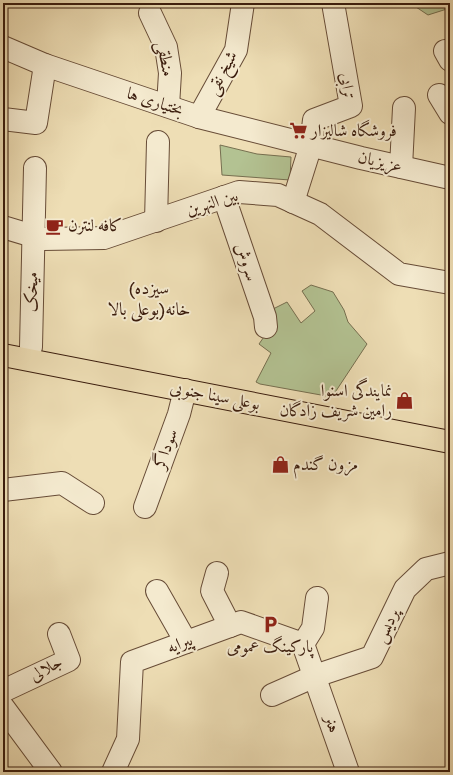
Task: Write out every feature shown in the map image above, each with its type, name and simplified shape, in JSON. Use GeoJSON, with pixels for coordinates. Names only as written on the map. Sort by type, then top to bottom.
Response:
{"type":"FeatureCollection","features":[{"type":"Feature","properties":{"kind":"main road","name":"بوعلی سینا جنوبی"},"geometry":{"type":"LineString","coordinates":[[3,341],[450,428]]}},
{"type":"Feature","properties":{"kind":"main road","name":"بوعلی سینا جنوبی"},"geometry":{"type":"LineString","coordinates":[[3,355],[450,442]]}},
{"type":"Feature","properties":{"kind":"street","name":"شیخ نقی"},"geometry":{"type":"LineString","coordinates":[[199,117],[236,50],[243,3]]}},
{"type":"Feature","properties":{"kind":"street","name":"ترابی"},"geometry":{"type":"LineString","coordinates":[[311,145],[314,120],[351,106],[333,3]]}},
{"type":"Feature","properties":{"kind":"street","name":"منطقی"},"geometry":{"type":"LineString","coordinates":[[150,13],[166,47],[170,73],[168,106]]}},
{"type":"Feature","properties":{"kind":"street","name":"بختیاری ها"},"geometry":{"type":"LineString","coordinates":[[3,47],[45,65],[199,117],[311,145]]}},
{"type":"Feature","properties":{"kind":"street"},"geometry":{"type":"LineString","coordinates":[[3,119],[36,123],[45,65]]}},
{"type":"Feature","properties":{"kind":"street"},"geometry":{"type":"LineString","coordinates":[[439,95],[450,113]]}},
{"type":"Feature","properties":{"kind":"street"},"geometry":{"type":"LineString","coordinates":[[400,167],[404,108]]}},
{"type":"Feature","properties":{"kind":"street"},"geometry":{"type":"LineString","coordinates":[[156,221],[158,142]]}},
{"type":"Feature","properties":{"kind":"street","name":"عزیزیان"},"geometry":{"type":"LineString","coordinates":[[311,145],[450,178]]}},
{"type":"Feature","properties":{"kind":"street"},"geometry":{"type":"LineString","coordinates":[[292,202],[311,145]]}},
{"type":"Feature","properties":{"kind":"street","name":"میخک"},"geometry":{"type":"LineString","coordinates":[[31,347],[35,168]]}},
{"type":"Feature","properties":{"kind":"street","name":"بین النهرین"},"geometry":{"type":"LineString","coordinates":[[3,227],[43,239],[104,238],[239,192],[278,195],[320,214],[399,274],[450,283]]}},
{"type":"Feature","properties":{"kind":"street","name":"سروش"},"geometry":{"type":"LineString","coordinates":[[224,197],[265,317],[266,326]]}},
{"type":"Feature","properties":{"kind":"street","name":"سوداگر"},"geometry":{"type":"LineString","coordinates":[[145,507],[179,414],[185,390]]}},
{"type":"Feature","properties":{"kind":"street"},"geometry":{"type":"LineString","coordinates":[[3,490],[62,483],[93,503]]}},
{"type":"Feature","properties":{"kind":"street","name":"پردیس"},"geometry":{"type":"LineString","coordinates":[[272,695],[315,676],[372,657],[405,589],[426,569],[450,563]]}},
{"type":"Feature","properties":{"kind":"street"},"geometry":{"type":"LineString","coordinates":[[217,573],[212,591],[230,626]]}},
{"type":"Feature","properties":{"kind":"street"},"geometry":{"type":"LineString","coordinates":[[157,591],[186,642]]}},
{"type":"Feature","properties":{"kind":"street"},"geometry":{"type":"LineString","coordinates":[[315,676],[303,644],[313,628],[317,598]]}},
{"type":"Feature","properties":{"kind":"street","name":"پیرایه"},"geometry":{"type":"LineString","coordinates":[[113,772],[128,739],[132,662],[241,622],[303,644]]}},
{"type":"Feature","properties":{"kind":"street","name":"جلالی"},"geometry":{"type":"LineString","coordinates":[[3,691],[68,660],[59,634]]}},
{"type":"Feature","properties":{"kind":"street","name":"هنر"},"geometry":{"type":"LineString","coordinates":[[315,676],[348,772]]}},
{"type":"Feature","properties":{"kind":"street"},"geometry":{"type":"LineString","coordinates":[[7,719],[51,772]]}},
{"type":"Feature","properties":{"kind":"green space"},"geometry":{"type":"Polygon","coordinates":[[[413,3],[450,3],[450,8],[428,15],[413,5],[413,3]]]}},
{"type":"Feature","properties":{"kind":"green space"},"geometry":{"type":"Polygon","coordinates":[[[220,145],[257,154],[291,157],[290,180],[222,175],[220,145]]]}},
{"type":"Feature","properties":{"kind":"green space"},"geometry":{"type":"Polygon","coordinates":[[[311,285],[333,292],[344,310],[348,322],[367,344],[332,397],[256,382],[271,353],[259,344],[268,331],[269,311],[287,302],[301,323],[315,311],[302,291],[311,285]]]}},
{"type":"Feature","properties":{"kind":"place","name":"فروشگاه شالیزار"},"geometry":{"type":"Point","coordinates":[298,131]}},
{"type":"Feature","properties":{"kind":"place","name":"کافه لنترن"},"geometry":{"type":"Point","coordinates":[55,226]}},
{"type":"Feature","properties":{"kind":"place","name":"نمایندگی اسنوا رامین شریف زادگان"},"geometry":{"type":"Point","coordinates":[405,401]}},
{"type":"Feature","properties":{"kind":"place","name":"مزون گندم"},"geometry":{"type":"Point","coordinates":[280,465]}},
{"type":"Feature","properties":{"kind":"place","name":"پارکینگ عمومی"},"geometry":{"type":"Point","coordinates":[270,625]}},
{"type":"Feature","properties":{"kind":"district","name":"(سیزده خانه(بوعلی بالا"},"geometry":{"type":"Point","coordinates":[149,299]}}]}
